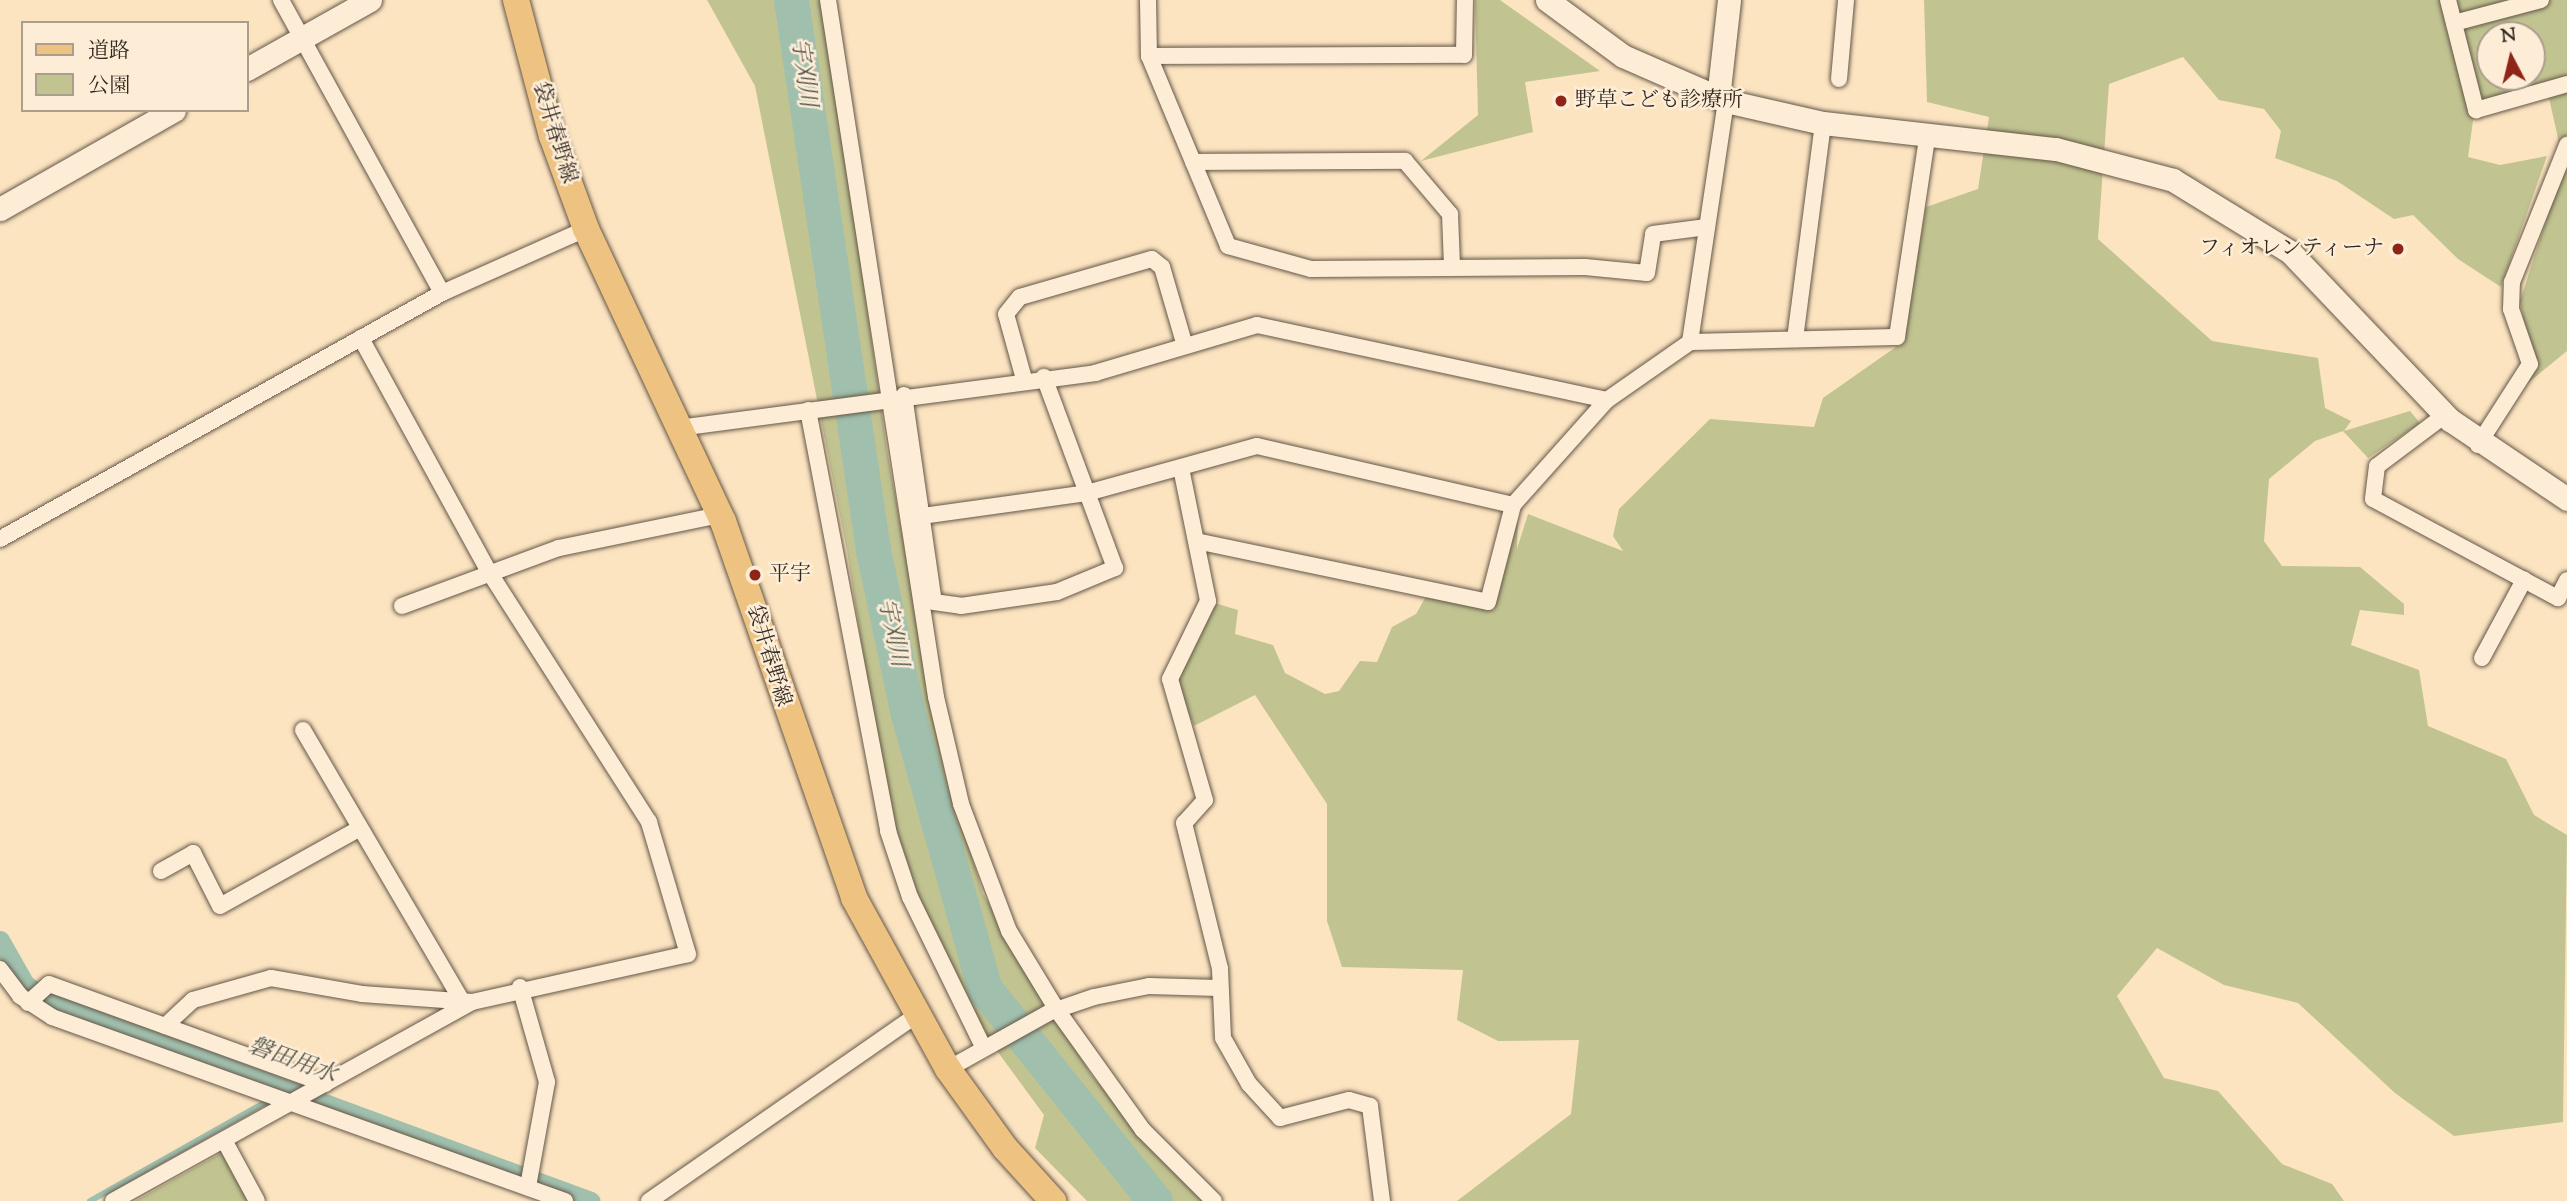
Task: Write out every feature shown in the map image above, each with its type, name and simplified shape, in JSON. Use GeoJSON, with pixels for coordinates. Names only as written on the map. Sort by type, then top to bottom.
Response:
{"type":"FeatureCollection","features":[{"type":"Feature","properties":{"kind":"main road","name":"袋井春野線"},"geometry":{"type":"LineString","coordinates":[[516,0],[552,136],[586,229],[720,515],[813,794],[854,898],[915,1016],[948,1069],[1005,1148],[1053,1201]]}},
{"type":"Feature","properties":{"kind":"street"},"geometry":{"type":"LineString","coordinates":[[281,0],[442,293]]}},
{"type":"Feature","properties":{"kind":"street"},"geometry":{"type":"LineString","coordinates":[[248,68],[370,0]]}},
{"type":"Feature","properties":{"kind":"street"},"geometry":{"type":"LineString","coordinates":[[828,0],[892,397],[936,697],[961,804],[1009,931],[1053,1011],[1143,1130],[1214,1201]]}},
{"type":"Feature","properties":{"kind":"street"},"geometry":{"type":"LineString","coordinates":[[1148,0],[1149,56],[1228,246],[1311,269],[1452,267],[1647,273],[1653,234],[1707,227]]}},
{"type":"Feature","properties":{"kind":"street"},"geometry":{"type":"LineString","coordinates":[[1149,56],[1464,55],[1465,0]]}},
{"type":"Feature","properties":{"kind":"street"},"geometry":{"type":"LineString","coordinates":[[1547,0],[1623,56],[1722,100],[1823,123],[1928,133],[2124,163],[2206,196],[2290,251],[2445,415],[2478,445],[2567,499]]}},
{"type":"Feature","properties":{"kind":"street"},"geometry":{"type":"LineString","coordinates":[[1690,342],[1722,100],[1729,0]]}},
{"type":"Feature","properties":{"kind":"street"},"geometry":{"type":"LineString","coordinates":[[1839,79],[1846,0]]}},
{"type":"Feature","properties":{"kind":"street"},"geometry":{"type":"LineString","coordinates":[[2448,0],[2476,110],[2567,84]]}},
{"type":"Feature","properties":{"kind":"street"},"geometry":{"type":"LineString","coordinates":[[2454,23],[2541,0]]}},
{"type":"Feature","properties":{"kind":"street"},"geometry":{"type":"LineString","coordinates":[[0,209],[170,112]]}},
{"type":"Feature","properties":{"kind":"street"},"geometry":{"type":"LineString","coordinates":[[1795,339],[1823,123]]}},
{"type":"Feature","properties":{"kind":"street"},"geometry":{"type":"LineString","coordinates":[[1196,541],[1488,602],[1513,505],[1607,400],[1690,342],[1897,337],[1928,133]]}},
{"type":"Feature","properties":{"kind":"street"},"geometry":{"type":"LineString","coordinates":[[2478,445],[2529,364],[2511,309],[2512,282],[2567,145]]}},
{"type":"Feature","properties":{"kind":"street"},"geometry":{"type":"LineString","coordinates":[[1193,162],[1405,161],[1450,214],[1452,267]]}},
{"type":"Feature","properties":{"kind":"street"},"geometry":{"type":"LineString","coordinates":[[0,539],[442,293],[586,229]]}},
{"type":"Feature","properties":{"kind":"street"},"geometry":{"type":"LineString","coordinates":[[1024,379],[1006,314],[1020,297],[1152,259],[1162,267],[1185,346]]}},
{"type":"Feature","properties":{"kind":"street"},"geometry":{"type":"LineString","coordinates":[[679,428],[1024,379],[1096,373],[1257,325],[1607,400]]}},
{"type":"Feature","properties":{"kind":"street"},"geometry":{"type":"LineString","coordinates":[[113,1201],[325,1084],[467,1001],[520,987],[688,954],[649,822],[489,572],[360,338]]}},
{"type":"Feature","properties":{"kind":"street"},"geometry":{"type":"LineString","coordinates":[[892,397],[922,516],[934,601],[961,606],[1056,592],[1115,568],[1044,377]]}},
{"type":"Feature","properties":{"kind":"street"},"geometry":{"type":"LineString","coordinates":[[811,409],[888,831],[910,897],[983,1046]]}},
{"type":"Feature","properties":{"kind":"street"},"geometry":{"type":"LineString","coordinates":[[2445,415],[2377,466],[2373,499],[2562,600],[2567,580]]}},
{"type":"Feature","properties":{"kind":"street"},"geometry":{"type":"LineString","coordinates":[[922,516],[1087,493],[1257,446],[1513,505]]}},
{"type":"Feature","properties":{"kind":"street"},"geometry":{"type":"LineString","coordinates":[[1181,468],[1208,601],[1170,679],[1205,800],[1184,823],[1220,969],[1218,988],[1223,1038],[1249,1084],[1280,1118],[1349,1100],[1370,1106],[1382,1201]]}},
{"type":"Feature","properties":{"kind":"street"},"geometry":{"type":"LineString","coordinates":[[402,606],[559,548],[720,515]]}},
{"type":"Feature","properties":{"kind":"street"},"geometry":{"type":"LineString","coordinates":[[2482,658],[2524,580]]}},
{"type":"Feature","properties":{"kind":"street"},"geometry":{"type":"LineString","coordinates":[[303,730],[467,1001]]}},
{"type":"Feature","properties":{"kind":"street"},"geometry":{"type":"LineString","coordinates":[[161,871],[193,853],[220,906],[360,828]]}},
{"type":"Feature","properties":{"kind":"street"},"geometry":{"type":"LineString","coordinates":[[0,969],[28,1003],[290,1103],[565,1201]]}},
{"type":"Feature","properties":{"kind":"street"},"geometry":{"type":"LineString","coordinates":[[165,1026],[193,1000],[271,978],[362,994],[467,1001]]}},
{"type":"Feature","properties":{"kind":"street"},"geometry":{"type":"LineString","coordinates":[[28,1003],[49,984],[325,1084]]}},
{"type":"Feature","properties":{"kind":"street"},"geometry":{"type":"LineString","coordinates":[[948,1069],[983,1046],[1053,1011],[1149,986],[1218,988]]}},
{"type":"Feature","properties":{"kind":"street"},"geometry":{"type":"LineString","coordinates":[[520,987],[547,1082],[528,1187]]}},
{"type":"Feature","properties":{"kind":"street"},"geometry":{"type":"LineString","coordinates":[[649,1201],[915,1016]]}},
{"type":"Feature","properties":{"kind":"street"},"geometry":{"type":"LineString","coordinates":[[224,1140],[257,1201]]}},
{"type":"Feature","properties":{"kind":"green space"},"geometry":{"type":"Polygon","coordinates":[[[707,0],[824,0],[887,450],[941,752],[983,894],[1092,1076],[1206,1201],[1087,1201],[1035,1148],[1044,1115],[986,1036],[893,844],[847,551],[755,86],[707,0]]]}},
{"type":"Feature","properties":{"kind":"green space"},"geometry":{"type":"Polygon","coordinates":[[[1475,0],[1500,0],[1600,71],[1525,82],[1533,132],[1421,161],[1478,115],[1475,0]]]}},
{"type":"Feature","properties":{"kind":"green space"},"geometry":{"type":"Polygon","coordinates":[[[1924,0],[2567,0],[2567,351],[2523,387],[2530,354],[2520,301],[2564,165],[2549,98],[2561,93],[2474,114],[2468,157],[2500,165],[2547,156],[2501,287],[2458,259],[2413,215],[2394,219],[2337,181],[2275,158],[2281,131],[2264,109],[2219,100],[2183,57],[2109,84],[2098,239],[2212,341],[2318,358],[2325,408],[2351,421],[2344,431],[2410,411],[2420,423],[2368,458],[2343,431],[2315,441],[2269,479],[2264,541],[2282,566],[2360,567],[2404,604],[2404,615],[2360,610],[2351,645],[2419,670],[2428,726],[2506,759],[2534,815],[2567,835],[2563,1122],[2454,1136],[2395,1093],[2298,1003],[2224,985],[2157,948],[2117,996],[2164,1078],[2218,1091],[2282,1164],[2332,1184],[2344,1201],[1457,1201],[1571,1114],[1579,1040],[1498,1041],[1457,1020],[1463,970],[1342,967],[1327,921],[1327,804],[1255,695],[1194,726],[1173,674],[1208,601],[1238,610],[1235,634],[1273,645],[1285,673],[1325,694],[1339,691],[1360,661],[1377,662],[1392,627],[1416,614],[1428,593],[1494,610],[1513,527],[1518,521],[1517,549],[1528,514],[1623,551],[1613,536],[1619,509],[1710,419],[1814,427],[1823,398],[1903,342],[1926,207],[1978,189],[1989,117],[1927,102],[1924,0]]]}},
{"type":"Feature","properties":{"kind":"green space"},"geometry":{"type":"Polygon","coordinates":[[[223,1152],[251,1201],[135,1201],[223,1152]]]}},
{"type":"Feature","properties":{"kind":"waterway","name":"宇刈川"},"geometry":{"type":"LineString","coordinates":[[791,0],[873,550],[908,714],[985,989],[1155,1201]]}},
{"type":"Feature","properties":{"kind":"waterway","name":"磐田用水"},"geometry":{"type":"LineString","coordinates":[[0,940],[25,984],[50,1002],[591,1201]]}},
{"type":"Feature","properties":{"kind":"waterway"},"geometry":{"type":"LineString","coordinates":[[90,1201],[289,1089]]}},
{"type":"Feature","properties":{"kind":"place","name":"野草こども診療所"},"geometry":{"type":"Point","coordinates":[1561,101]}},
{"type":"Feature","properties":{"kind":"place","name":"フィオレンティーナ"},"geometry":{"type":"Point","coordinates":[2398,249]}},
{"type":"Feature","properties":{"kind":"place","name":"平宇"},"geometry":{"type":"Point","coordinates":[755,575]}}]}
